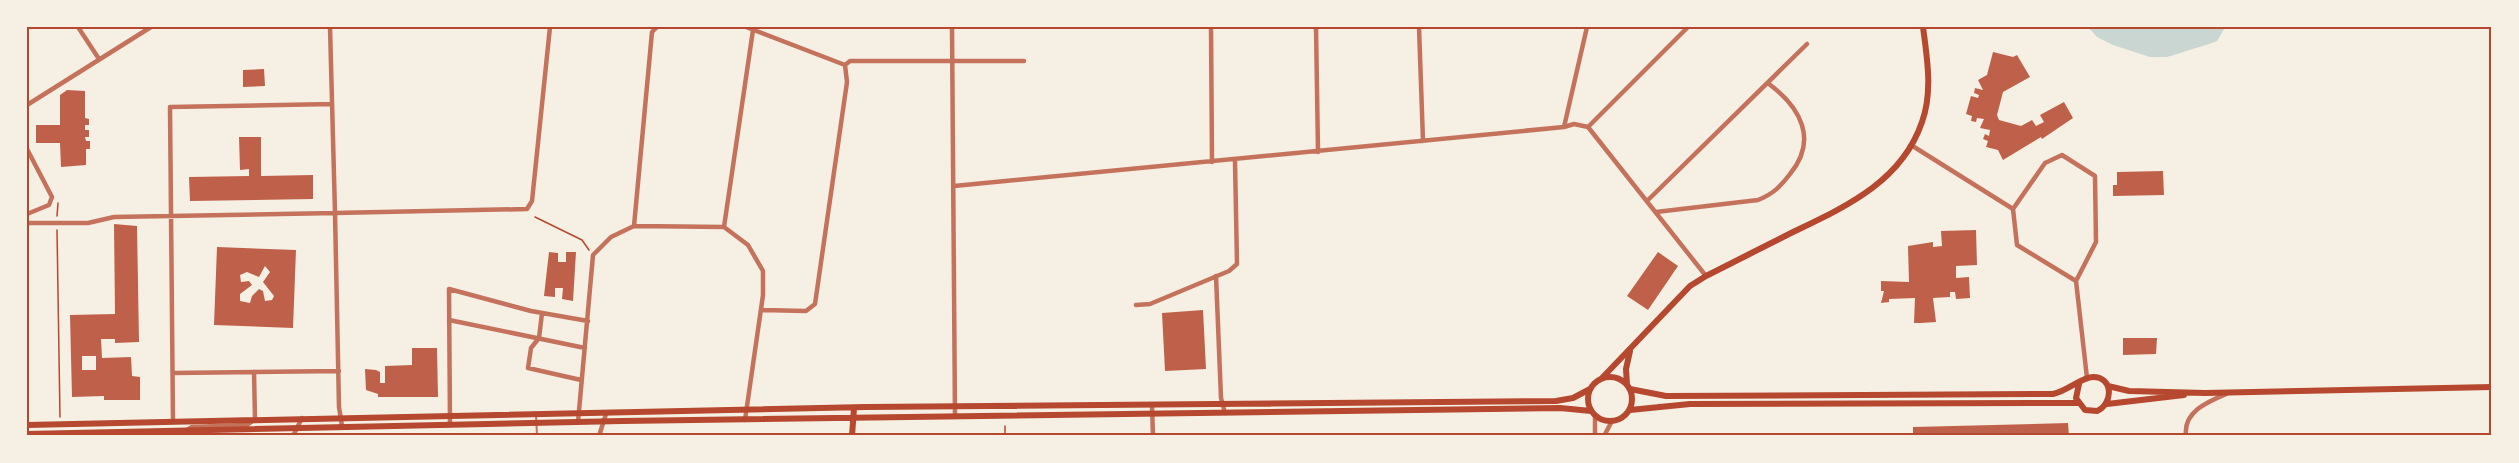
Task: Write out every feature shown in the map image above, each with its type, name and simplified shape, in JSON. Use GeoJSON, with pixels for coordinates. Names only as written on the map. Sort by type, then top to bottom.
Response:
{"type":"FeatureCollection","features":[{"type":"Feature","properties":{"kind":"main road"},"geometry":{"type":"LineString","coordinates":[[27,425],[955,406],[1561,401],[1573,398],[1590,389],[1630,351],[1690,286],[1859,200],[1887,176],[1911,145],[1922,122],[1928,94],[1928,66],[1923,27]]}},
{"type":"Feature","properties":{"kind":"main road"},"geometry":{"type":"LineString","coordinates":[[27,434],[342,426],[1560,408],[1593,413],[1612,422],[1625,416],[1630,410],[1632,400],[1626,369],[1630,351]]}},
{"type":"Feature","properties":{"kind":"main road"},"geometry":{"type":"LineString","coordinates":[[1602,378],[1618,378],[1629,387],[1666,396],[2053,394],[2079,384],[2087,378],[2101,379],[2108,386],[2129,391],[2205,393],[2492,387]]}},
{"type":"Feature","properties":{"kind":"main road"},"geometry":{"type":"LineString","coordinates":[[2079,384],[2076,393],[2078,403],[2085,410],[2093,411],[2101,410],[2107,404],[2110,395],[2108,386]]}},
{"type":"Feature","properties":{"kind":"main road"},"geometry":{"type":"LineString","coordinates":[[1590,389],[1587,400],[1593,413]]}},
{"type":"Feature","properties":{"kind":"main road"},"geometry":{"type":"LineString","coordinates":[[2107,404],[2205,393]]}},
{"type":"Feature","properties":{"kind":"main road"},"geometry":{"type":"LineString","coordinates":[[1630,410],[1690,404],[2078,403]]}},
{"type":"Feature","properties":{"kind":"main road"},"geometry":{"type":"LineString","coordinates":[[852,436],[854,408]]}},
{"type":"Feature","properties":{"kind":"street"},"geometry":{"type":"LineString","coordinates":[[78,27],[99,59]]}},
{"type":"Feature","properties":{"kind":"street"},"geometry":{"type":"LineString","coordinates":[[27,105],[151,27]]}},
{"type":"Feature","properties":{"kind":"street"},"geometry":{"type":"LineString","coordinates":[[330,27],[342,426]]}},
{"type":"Feature","properties":{"kind":"street"},"geometry":{"type":"LineString","coordinates":[[27,223],[88,223],[114,218],[527,209],[532,201],[550,27]]}},
{"type":"Feature","properties":{"kind":"street"},"geometry":{"type":"LineString","coordinates":[[634,226],[652,32],[657,27]]}},
{"type":"Feature","properties":{"kind":"street"},"geometry":{"type":"LineString","coordinates":[[746,27],[845,65]]}},
{"type":"Feature","properties":{"kind":"street"},"geometry":{"type":"LineString","coordinates":[[952,27],[955,417]]}},
{"type":"Feature","properties":{"kind":"street"},"geometry":{"type":"LineString","coordinates":[[1211,27],[1212,162]]}},
{"type":"Feature","properties":{"kind":"street"},"geometry":{"type":"LineString","coordinates":[[1316,27],[1318,152]]}},
{"type":"Feature","properties":{"kind":"street"},"geometry":{"type":"LineString","coordinates":[[1419,27],[1423,141]]}},
{"type":"Feature","properties":{"kind":"street"},"geometry":{"type":"LineString","coordinates":[[1564,127],[1587,27]]}},
{"type":"Feature","properties":{"kind":"street"},"geometry":{"type":"LineString","coordinates":[[1588,127],[1688,27]]}},
{"type":"Feature","properties":{"kind":"street"},"geometry":{"type":"LineString","coordinates":[[724,227],[753,30]]}},
{"type":"Feature","properties":{"kind":"street"},"geometry":{"type":"LineString","coordinates":[[1647,201],[1769,84],[1807,44]]}},
{"type":"Feature","properties":{"kind":"street"},"geometry":{"type":"LineString","coordinates":[[845,65],[850,61],[1024,61]]}},
{"type":"Feature","properties":{"kind":"street"},"geometry":{"type":"LineString","coordinates":[[761,310],[806,311],[814,304],[847,82],[845,65]]}},
{"type":"Feature","properties":{"kind":"street"},"geometry":{"type":"LineString","coordinates":[[1656,212],[1758,200],[1773,194],[1798,165],[1805,146],[1799,118],[1787,97],[1769,84]]}},
{"type":"Feature","properties":{"kind":"street"},"geometry":{"type":"LineString","coordinates":[[173,422],[170,107],[332,104]]}},
{"type":"Feature","properties":{"kind":"street"},"geometry":{"type":"LineString","coordinates":[[954,186],[1234,161],[1564,127],[1574,124],[1588,127],[1706,276]]}},
{"type":"Feature","properties":{"kind":"street"},"geometry":{"type":"LineString","coordinates":[[1911,145],[2013,209]]}},
{"type":"Feature","properties":{"kind":"street"},"geometry":{"type":"LineString","coordinates":[[27,149],[51,191],[51,201],[45,207],[27,214]]}},
{"type":"Feature","properties":{"kind":"street"},"geometry":{"type":"LineString","coordinates":[[2076,281],[2017,245],[2013,209],[2045,163],[2062,155],[2095,176],[2096,242],[2076,281],[2087,378]]}},
{"type":"Feature","properties":{"kind":"street"},"geometry":{"type":"LineString","coordinates":[[1136,305],[1150,304],[1216,276],[1237,264],[1239,252],[1234,161]]}},
{"type":"Feature","properties":{"kind":"street"},"geometry":{"type":"LineString","coordinates":[[578,422],[593,255],[611,237],[634,226],[724,227],[748,245],[763,271],[761,310],[745,420]]}},
{"type":"Feature","properties":{"kind":"street"},"geometry":{"type":"LineString","coordinates":[[1216,276],[1221,398],[1225,413]]}},
{"type":"Feature","properties":{"kind":"street"},"geometry":{"type":"LineString","coordinates":[[450,425],[449,289],[543,313],[588,321]]}},
{"type":"Feature","properties":{"kind":"street"},"geometry":{"type":"LineString","coordinates":[[543,313],[539,338],[531,348],[528,368],[581,380]]}},
{"type":"Feature","properties":{"kind":"street"},"geometry":{"type":"LineString","coordinates":[[449,323],[585,348]]}},
{"type":"Feature","properties":{"kind":"street"},"geometry":{"type":"LineString","coordinates":[[173,373],[339,371]]}},
{"type":"Feature","properties":{"kind":"street"},"geometry":{"type":"LineString","coordinates":[[254,372],[255,420]]}},
{"type":"Feature","properties":{"kind":"street"},"geometry":{"type":"LineString","coordinates":[[2186,436],[2186,425],[2192,414],[2205,404],[2231,392]]}},
{"type":"Feature","properties":{"kind":"street"},"geometry":{"type":"LineString","coordinates":[[1152,406],[1153,436]]}},
{"type":"Feature","properties":{"kind":"street"},"geometry":{"type":"LineString","coordinates":[[1593,413],[1595,436]]}},
{"type":"Feature","properties":{"kind":"street"},"geometry":{"type":"LineString","coordinates":[[599,436],[606,414]]}},
{"type":"Feature","properties":{"kind":"street"},"geometry":{"type":"LineString","coordinates":[[293,436],[302,418]]}},
{"type":"Feature","properties":{"kind":"street"},"geometry":{"type":"LineString","coordinates":[[255,420],[268,428]]}},
{"type":"Feature","properties":{"kind":"street"},"geometry":{"type":"LineString","coordinates":[[184,431],[192,427],[247,425],[255,420]]}},
{"type":"Feature","properties":{"kind":"street"},"geometry":{"type":"LineString","coordinates":[[1604,436],[1612,422]]}},
{"type":"Feature","properties":{"kind":"street"},"geometry":{"type":"LineString","coordinates":[[47,425],[47,435]]}},
{"type":"Feature","properties":{"kind":"lane"},"geometry":{"type":"LineString","coordinates":[[536,416],[537,436]]}},
{"type":"Feature","properties":{"kind":"path"},"geometry":{"type":"LineString","coordinates":[[58,200],[60,425]]}},
{"type":"Feature","properties":{"kind":"path"},"geometry":{"type":"LineString","coordinates":[[534,217],[582,240],[593,255]]}},
{"type":"Feature","properties":{"kind":"path"},"geometry":{"type":"LineString","coordinates":[[1005,416],[1005,436]]}},
{"type":"Feature","properties":{"kind":"shaded area"},"geometry":{"type":"Polygon","coordinates":[[[2088,27],[2224,27],[2224,29],[2217,41],[2167,57],[2150,57],[2113,45],[2097,37],[2088,27]]]}},
{"type":"Feature","properties":{"kind":"building"},"geometry":{"type":"Polygon","coordinates":[[[1993,52],[2013,57],[2017,55],[2030,77],[2003,92],[1997,115],[1999,120],[2021,126],[2032,120],[2036,126],[2044,122],[2040,115],[2064,102],[2073,118],[2042,139],[2041,137],[2003,160],[1998,150],[1986,147],[1988,141],[1983,139],[1985,134],[1989,136],[1990,130],[1980,128],[1984,119],[1977,118],[1976,122],[1971,121],[1972,116],[1966,114],[1971,96],[1978,98],[1979,95],[1974,93],[1975,88],[1983,90],[1978,80],[1987,75],[1993,52]]]}},
{"type":"Feature","properties":{"kind":"building"},"geometry":{"type":"Polygon","coordinates":[[[264,69],[265,86],[243,87],[243,70],[264,69]]]}},
{"type":"Feature","properties":{"kind":"building"},"geometry":{"type":"Polygon","coordinates":[[[67,90],[85,91],[85,118],[89,119],[89,125],[85,125],[85,130],[89,130],[89,137],[85,137],[86,141],[90,141],[90,149],[86,149],[86,165],[61,167],[60,143],[36,143],[36,125],[60,125],[60,95],[67,90]]]}},
{"type":"Feature","properties":{"kind":"building"},"geometry":{"type":"Polygon","coordinates":[[[239,137],[261,137],[261,176],[313,175],[313,199],[190,201],[189,177],[249,176],[249,169],[240,170],[239,137]]]}},
{"type":"Feature","properties":{"kind":"building"},"geometry":{"type":"Polygon","coordinates":[[[2163,171],[2164,195],[2113,196],[2113,185],[2117,185],[2117,172],[2163,171]]]}},
{"type":"Feature","properties":{"kind":"building"},"geometry":{"type":"Polygon","coordinates":[[[114,224],[137,226],[139,342],[115,343],[115,339],[101,339],[102,358],[131,357],[132,376],[140,377],[140,400],[104,400],[104,396],[72,397],[70,315],[115,314],[114,224]],[[82,356],[82,370],[96,370],[96,356],[82,356]]]}},
{"type":"Feature","properties":{"kind":"building"},"geometry":{"type":"Polygon","coordinates":[[[1976,230],[1977,265],[1956,266],[1956,278],[1969,277],[1970,298],[1956,299],[1955,292],[1950,292],[1950,297],[1933,298],[1936,322],[1921,323],[1914,323],[1915,298],[1889,299],[1889,302],[1881,303],[1884,291],[1881,291],[1881,281],[1909,282],[1908,246],[1933,242],[1933,247],[1942,246],[1941,231],[1976,230]]]}},
{"type":"Feature","properties":{"kind":"building"},"geometry":{"type":"Polygon","coordinates":[[[217,247],[296,250],[293,328],[214,325],[217,247]],[[265,266],[259,277],[247,272],[240,275],[241,282],[249,281],[252,285],[240,294],[240,301],[250,303],[252,296],[259,289],[263,291],[265,301],[272,300],[274,296],[263,282],[270,272],[265,266]]]}},
{"type":"Feature","properties":{"kind":"building"},"geometry":{"type":"Polygon","coordinates":[[[549,252],[558,253],[558,262],[566,262],[566,252],[576,252],[573,301],[562,299],[563,288],[555,288],[555,297],[544,296],[549,252]]]}},
{"type":"Feature","properties":{"kind":"building"},"geometry":{"type":"Polygon","coordinates":[[[1658,252],[1678,266],[1648,310],[1627,296],[1658,252]]]}},
{"type":"Feature","properties":{"kind":"building"},"geometry":{"type":"Polygon","coordinates":[[[1203,310],[1206,369],[1165,371],[1162,313],[1203,310]]]}},
{"type":"Feature","properties":{"kind":"building"},"geometry":{"type":"Polygon","coordinates":[[[2123,338],[2157,338],[2156,354],[2123,355],[2123,338]]]}},
{"type":"Feature","properties":{"kind":"building"},"geometry":{"type":"Polygon","coordinates":[[[412,348],[437,348],[438,397],[378,397],[378,394],[366,390],[365,369],[380,372],[380,383],[385,383],[385,366],[412,365],[412,348]]]}},
{"type":"Feature","properties":{"kind":"building"},"geometry":{"type":"Polygon","coordinates":[[[2068,423],[2069,436],[1913,436],[1913,427],[2068,423]]]}}]}
